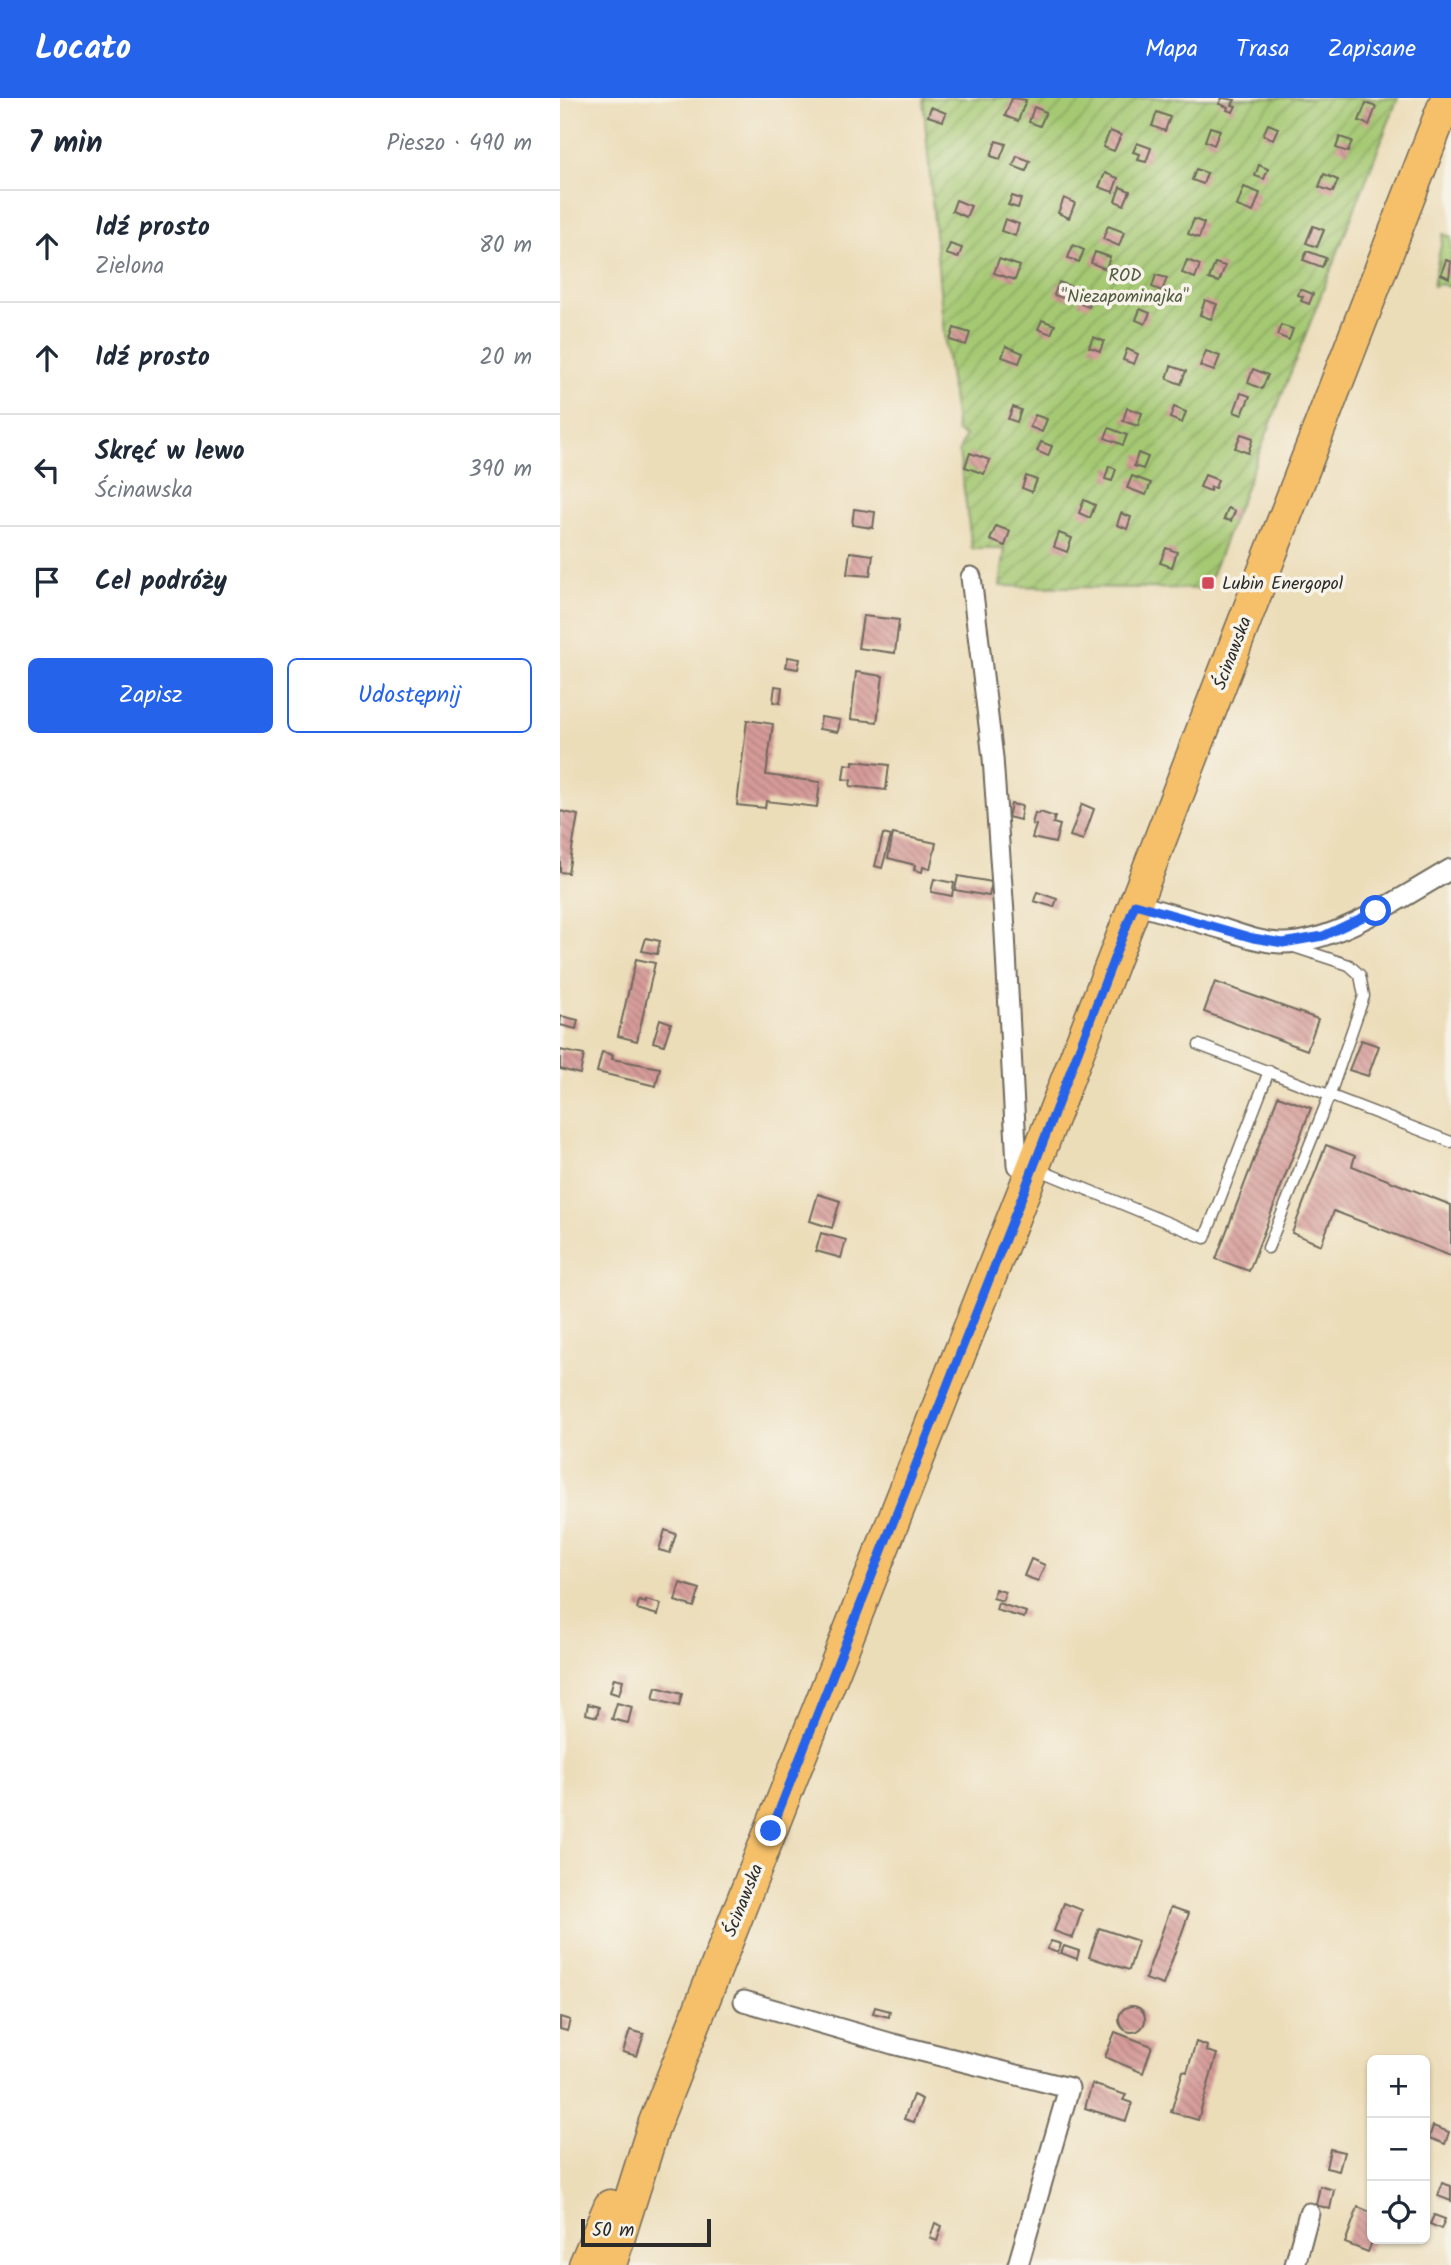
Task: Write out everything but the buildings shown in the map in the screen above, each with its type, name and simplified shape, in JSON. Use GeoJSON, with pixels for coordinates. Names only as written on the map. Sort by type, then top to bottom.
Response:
{"type":"FeatureCollection","features":[{"type":"Feature","properties":{"kind":"main road","name":"Ścinawska"},"geometry":{"type":"LineString","coordinates":[[610,2265],[654,2125],[1025,1167],[1135,904],[1447,98]]}},
{"type":"Feature","properties":{"kind":"main road","name":"Ścinawska"},"geometry":{"type":"LineString","coordinates":[[585,2265],[613,2201],[654,2125]]}},
{"type":"Feature","properties":{"kind":"street","name":"Ścinawska"},"geometry":{"type":"LineString","coordinates":[[971,577],[993,771],[1025,1167]]}},
{"type":"Feature","properties":{"kind":"street"},"geometry":{"type":"LineString","coordinates":[[1135,904],[1253,938],[1283,943],[1323,936],[1376,911],[1451,869]]}},
{"type":"Feature","properties":{"kind":"street"},"geometry":{"type":"LineString","coordinates":[[744,2001],[892,2044],[1069,2088],[1018,2265]]}},
{"type":"Feature","properties":{"kind":"street"},"geometry":{"type":"LineString","coordinates":[[1295,2265],[1308,2213]]}},
{"type":"Feature","properties":{"kind":"lane"},"geometry":{"type":"LineString","coordinates":[[1268,1248],[1330,1094],[1364,996],[1360,975],[1349,965],[1283,943]]}},
{"type":"Feature","properties":{"kind":"lane"},"geometry":{"type":"LineString","coordinates":[[1199,1045],[1451,1142]]}},
{"type":"Feature","properties":{"kind":"lane"},"geometry":{"type":"LineString","coordinates":[[1025,1167],[1072,1182],[1205,1238],[1269,1071]]}},
{"type":"Feature","properties":{"kind":"green space","name":"ROD \"Niezapominajka\""},"geometry":{"type":"Polygon","coordinates":[[[923,98],[1398,98],[1206,589],[1000,586],[1005,549],[972,549],[959,452],[965,436],[957,432],[944,335],[923,98]]]}},
{"type":"Feature","properties":{"kind":"green space"},"geometry":{"type":"Polygon","coordinates":[[[1443,234],[1451,237],[1449,287],[1441,284],[1433,286],[1443,234]]]}},
{"type":"Feature","properties":{"kind":"place","name":"Lubin Energopol"},"geometry":{"type":"Point","coordinates":[1208,583]}},
{"type":"Feature","properties":{"kind":"route"},"geometry":{"type":"LineString","coordinates":[[771,1831],[1135,904],[1253,938],[1283,943],[1323,936],[1376,911]]}}]}
